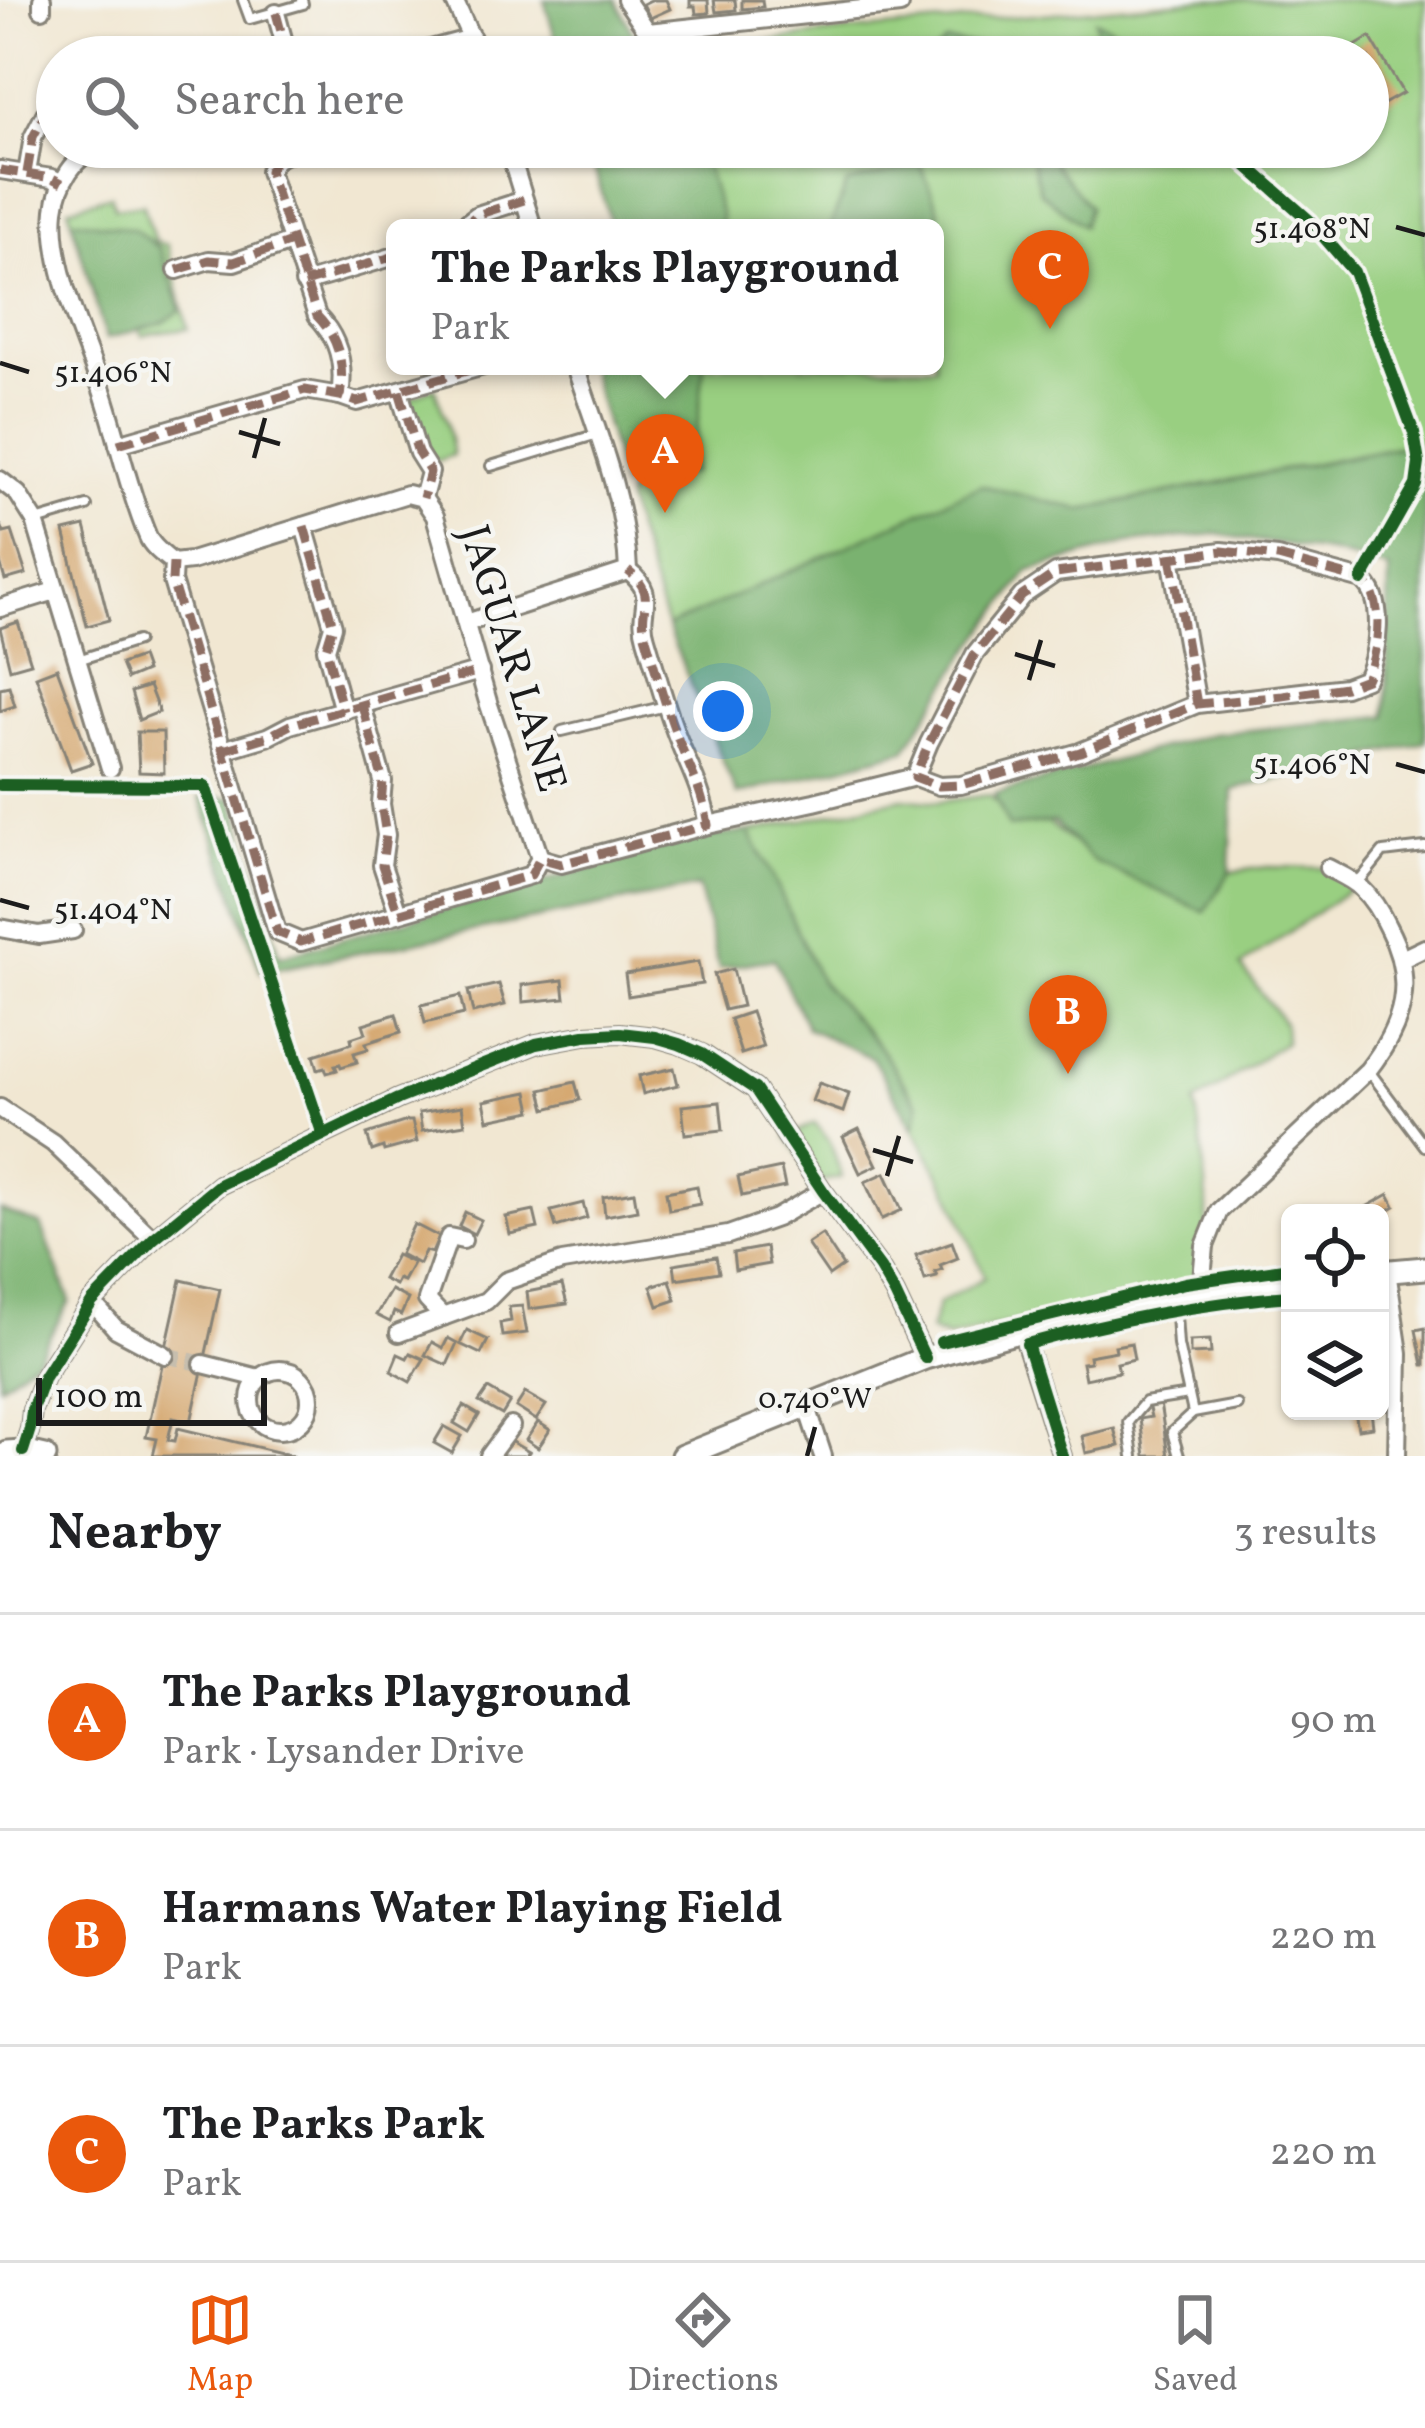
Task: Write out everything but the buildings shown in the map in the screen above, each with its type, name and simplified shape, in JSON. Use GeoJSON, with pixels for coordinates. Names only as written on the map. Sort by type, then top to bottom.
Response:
{"type":"FeatureCollection","features":[{"type":"Feature","properties":{"kind":"street"},"geometry":{"type":"LineString","coordinates":[[454,0],[471,36]]}},
{"type":"Feature","properties":{"kind":"street"},"geometry":{"type":"LineString","coordinates":[[626,0],[648,32],[861,5],[900,5]]}},
{"type":"Feature","properties":{"kind":"street"},"geometry":{"type":"LineString","coordinates":[[276,13],[282,36]]}},
{"type":"Feature","properties":{"kind":"street"},"geometry":{"type":"LineString","coordinates":[[27,173],[36,131]]}},
{"type":"Feature","properties":{"kind":"street"},"geometry":{"type":"LineString","coordinates":[[72,168],[55,209],[59,257],[78,328],[149,542],[172,563],[172,581],[277,932],[301,942],[531,875],[540,858],[561,864],[915,777],[938,786],[961,784],[1080,752],[1197,704],[1345,687],[1366,679],[1374,662],[1378,604],[1373,589],[1362,580],[1278,556],[1222,551],[1056,573],[1022,596],[975,654],[915,777]]}},
{"type":"Feature","properties":{"kind":"street"},"geometry":{"type":"LineString","coordinates":[[271,168],[316,316],[332,331],[344,374],[340,395]]}},
{"type":"Feature","properties":{"kind":"street"},"geometry":{"type":"LineString","coordinates":[[514,168],[529,219]]}},
{"type":"Feature","properties":{"kind":"street"},"geometry":{"type":"LineString","coordinates":[[0,170],[62,183]]}},
{"type":"Feature","properties":{"kind":"street"},"geometry":{"type":"LineString","coordinates":[[472,219],[524,200]]}},
{"type":"Feature","properties":{"kind":"street"},"geometry":{"type":"LineString","coordinates":[[177,271],[209,260],[234,262],[291,242]]}},
{"type":"Feature","properties":{"kind":"street"},"geometry":{"type":"LineString","coordinates":[[304,283],[386,259]]}},
{"type":"Feature","properties":{"kind":"street"},"geometry":{"type":"LineString","coordinates":[[118,444],[305,390],[340,395],[357,403],[455,375]]}},
{"type":"Feature","properties":{"kind":"street"},"geometry":{"type":"LineString","coordinates":[[578,375],[627,541],[628,571]]}},
{"type":"Feature","properties":{"kind":"street"},"geometry":{"type":"LineString","coordinates":[[399,392],[418,453],[430,472],[423,498]]}},
{"type":"Feature","properties":{"kind":"street"},"geometry":{"type":"LineString","coordinates":[[0,479],[18,494],[34,521],[110,767]]}},
{"type":"Feature","properties":{"kind":"street","name":"JAGUAR LANE"},"geometry":{"type":"LineString","coordinates":[[172,563],[407,494],[423,498],[435,516],[540,858]]}},
{"type":"Feature","properties":{"kind":"street"},"geometry":{"type":"LineString","coordinates":[[304,526],[333,626],[326,649],[383,781],[380,804],[386,835],[382,865],[398,913]]}},
{"type":"Feature","properties":{"kind":"street"},"geometry":{"type":"LineString","coordinates":[[1171,557],[1197,704]]}},
{"type":"Feature","properties":{"kind":"street"},"geometry":{"type":"LineString","coordinates":[[466,623],[628,571]]}},
{"type":"Feature","properties":{"kind":"street"},"geometry":{"type":"LineString","coordinates":[[628,571],[646,592],[643,629],[667,706],[704,797],[708,825]]}},
{"type":"Feature","properties":{"kind":"street"},"geometry":{"type":"LineString","coordinates":[[0,608],[55,591]]}},
{"type":"Feature","properties":{"kind":"street"},"geometry":{"type":"LineString","coordinates":[[223,750],[290,725],[480,671]]}},
{"type":"Feature","properties":{"kind":"street"},"geometry":{"type":"LineString","coordinates":[[1204,1292],[1205,1246],[1219,1211],[1369,1070],[1388,1046],[1403,1003],[1402,959],[1376,905],[1357,884],[1328,868]]}},
{"type":"Feature","properties":{"kind":"street"},"geometry":{"type":"LineString","coordinates":[[0,928],[40,935],[73,930]]}},
{"type":"Feature","properties":{"kind":"street"},"geometry":{"type":"LineString","coordinates":[[1402,959],[1425,948]]}},
{"type":"Feature","properties":{"kind":"street"},"geometry":{"type":"LineString","coordinates":[[24,1455],[44,1377],[92,1301],[153,1239],[219,1185],[398,1099],[536,1044],[585,1035],[655,1037],[702,1054],[755,1089],[880,1268],[925,1358]]}},
{"type":"Feature","properties":{"kind":"street"},"geometry":{"type":"LineString","coordinates":[[0,1108],[53,1143],[153,1239]]}},
{"type":"Feature","properties":{"kind":"street"},"geometry":{"type":"LineString","coordinates":[[399,1333],[486,1301],[506,1281],[525,1274],[562,1262],[728,1235],[776,1218],[823,1191]]}},
{"type":"Feature","properties":{"kind":"street"},"geometry":{"type":"LineString","coordinates":[[443,1317],[427,1300],[449,1237],[463,1240]]}},
{"type":"Feature","properties":{"kind":"street"},"geometry":{"type":"LineString","coordinates":[[1389,1272],[1425,1268]]}},
{"type":"Feature","properties":{"kind":"street"},"geometry":{"type":"LineString","coordinates":[[682,1456],[925,1358],[1174,1298],[1281,1283]]}},
{"type":"Feature","properties":{"kind":"street"},"geometry":{"type":"LineString","coordinates":[[1389,1297],[1400,1353],[1397,1456]]}},
{"type":"Feature","properties":{"kind":"street"},"geometry":{"type":"LineString","coordinates":[[92,1301],[116,1328],[165,1355]]}},
{"type":"Feature","properties":{"kind":"street"},"geometry":{"type":"LineString","coordinates":[[1022,1331],[1062,1456]]}},
{"type":"Feature","properties":{"kind":"street"},"geometry":{"type":"LineString","coordinates":[[203,1364],[259,1378]]}},
{"type":"Feature","properties":{"kind":"street"},"geometry":{"type":"LineString","coordinates":[[806,1404],[823,1456]]}},
{"type":"Feature","properties":{"kind":"street"},"geometry":{"type":"LineString","coordinates":[[489,1456],[511,1426]]}},
{"type":"Feature","properties":{"kind":"lane"},"geometry":{"type":"LineString","coordinates":[[243,0],[250,19],[303,4],[302,0]]}},
{"type":"Feature","properties":{"kind":"lane"},"geometry":{"type":"LineString","coordinates":[[491,466],[598,434]]}},
{"type":"Feature","properties":{"kind":"lane"},"geometry":{"type":"LineString","coordinates":[[34,521],[87,506]]}},
{"type":"Feature","properties":{"kind":"lane"},"geometry":{"type":"LineString","coordinates":[[77,661],[137,641]]}},
{"type":"Feature","properties":{"kind":"lane"},"geometry":{"type":"LineString","coordinates":[[562,731],[667,706]]}},
{"type":"Feature","properties":{"kind":"lane"},"geometry":{"type":"LineString","coordinates":[[1357,884],[1383,852],[1425,848]]}},
{"type":"Feature","properties":{"kind":"lane"},"geometry":{"type":"LineString","coordinates":[[1369,1070],[1425,1146]]}},
{"type":"Feature","properties":{"kind":"lane"},"geometry":{"type":"LineString","coordinates":[[1174,1298],[1178,1345],[1193,1413]]}},
{"type":"Feature","properties":{"kind":"lane"},"geometry":{"type":"LineString","coordinates":[[1133,1456],[1128,1422],[1145,1402],[1189,1394]]}},
{"type":"Feature","properties":{"kind":"lane"},"geometry":{"type":"LineString","coordinates":[[1179,1456],[1172,1432],[1193,1413],[1237,1405]]}},
{"type":"Feature","properties":{"kind":"green space"},"geometry":{"type":"Polygon","coordinates":[[[544,0],[616,0],[634,36],[555,36],[544,0]]]}},
{"type":"Feature","properties":{"kind":"green space"},"geometry":{"type":"Polygon","coordinates":[[[1201,0],[1425,0],[1425,441],[1082,510],[1018,495],[667,627],[626,501],[662,375],[944,375],[944,219],[702,219],[693,168],[1389,168],[1389,36],[812,36],[1201,0]]]}},
{"type":"Feature","properties":{"kind":"green space"},"geometry":{"type":"Polygon","coordinates":[[[1095,20],[1128,36],[1098,36],[1095,20]]]}},
{"type":"Feature","properties":{"kind":"green space"},"geometry":{"type":"Polygon","coordinates":[[[594,168],[706,168],[721,216],[721,219],[609,219],[594,168]]]}},
{"type":"Feature","properties":{"kind":"green space"},"geometry":{"type":"Polygon","coordinates":[[[922,168],[939,211],[937,219],[833,219],[847,183],[922,168]]]}},
{"type":"Feature","properties":{"kind":"green space"},"geometry":{"type":"Polygon","coordinates":[[[1034,168],[1057,168],[1089,207],[1083,226],[1040,192],[1034,168]]]}},
{"type":"Feature","properties":{"kind":"green space"},"geometry":{"type":"Polygon","coordinates":[[[111,195],[115,208],[143,204],[155,242],[167,245],[188,329],[143,336],[137,327],[109,334],[68,208],[111,195]]]}},
{"type":"Feature","properties":{"kind":"green space"},"geometry":{"type":"Polygon","coordinates":[[[71,219],[134,229],[160,249],[181,310],[163,323],[106,339],[71,219]]]}},
{"type":"Feature","properties":{"kind":"green space"},"geometry":{"type":"Polygon","coordinates":[[[592,375],[703,375],[692,473],[623,486],[592,375]]]}},
{"type":"Feature","properties":{"kind":"green space"},"geometry":{"type":"Polygon","coordinates":[[[434,387],[453,455],[437,461],[422,442],[410,399],[434,387]]]}},
{"type":"Feature","properties":{"kind":"green space"},"geometry":{"type":"Polygon","coordinates":[[[1425,442],[1425,742],[1233,790],[1230,872],[1205,912],[1093,861],[1054,822],[1009,827],[994,794],[1212,734],[1386,716],[1389,569],[1333,553],[1216,534],[1128,543],[1029,571],[967,654],[905,750],[737,795],[667,627],[981,485],[1082,510],[1425,442]]]}},
{"type":"Feature","properties":{"kind":"green space"},"geometry":{"type":"Polygon","coordinates":[[[989,795],[1009,827],[1047,822],[1101,865],[1204,911],[1230,872],[1328,868],[1357,884],[1241,966],[1284,1023],[1285,1042],[1195,1103],[1206,1191],[1202,1279],[948,1338],[930,1331],[939,1303],[985,1277],[951,1195],[914,1129],[919,1105],[878,1045],[820,981],[749,832],[903,798],[938,802],[989,795]]]}},
{"type":"Feature","properties":{"kind":"green space"},"geometry":{"type":"Polygon","coordinates":[[[200,797],[233,798],[280,956],[700,837],[749,832],[820,981],[878,1045],[919,1105],[914,1129],[872,1058],[807,1028],[774,959],[719,968],[698,887],[261,972],[200,797]]]}},
{"type":"Feature","properties":{"kind":"green space"},"geometry":{"type":"Polygon","coordinates":[[[815,1123],[830,1142],[842,1177],[817,1182],[787,1137],[815,1123]]]}},
{"type":"Feature","properties":{"kind":"green space"},"geometry":{"type":"Polygon","coordinates":[[[0,1210],[41,1225],[70,1301],[37,1358],[0,1385],[0,1210]]]}},
{"type":"Feature","properties":{"kind":"tunnel"},"geometry":{"type":"LineString","coordinates":[[165,1355],[203,1364]]}},
{"type":"Feature","properties":{"kind":"marked path"},"geometry":{"type":"LineString","coordinates":[[276,13],[282,36]]}},
{"type":"Feature","properties":{"kind":"marked path"},"geometry":{"type":"LineString","coordinates":[[27,173],[36,131]]}},
{"type":"Feature","properties":{"kind":"marked path"},"geometry":{"type":"LineString","coordinates":[[271,168],[317,316],[339,353],[340,396]]}},
{"type":"Feature","properties":{"kind":"marked path"},"geometry":{"type":"LineString","coordinates":[[0,170],[62,183]]}},
{"type":"Feature","properties":{"kind":"marked path"},"geometry":{"type":"LineString","coordinates":[[472,219],[524,200]]}},
{"type":"Feature","properties":{"kind":"marked path"},"geometry":{"type":"LineString","coordinates":[[177,270],[209,260],[234,262],[291,242]]}},
{"type":"Feature","properties":{"kind":"marked path"},"geometry":{"type":"LineString","coordinates":[[304,283],[386,259]]}},
{"type":"Feature","properties":{"kind":"marked path"},"geometry":{"type":"LineString","coordinates":[[118,444],[305,390],[357,402],[452,375]]}},
{"type":"Feature","properties":{"kind":"marked path"},"geometry":{"type":"LineString","coordinates":[[399,391],[418,453],[430,472],[423,498]]}},
{"type":"Feature","properties":{"kind":"marked path"},"geometry":{"type":"LineString","coordinates":[[304,526],[333,626],[326,649],[343,711]]}},
{"type":"Feature","properties":{"kind":"marked path"},"geometry":{"type":"LineString","coordinates":[[1222,551],[1278,557],[1362,580],[1377,613],[1377,641],[1366,679],[1345,687],[1197,704],[1080,752],[961,785],[939,786],[915,777],[975,654],[1022,596],[1056,573],[1222,551]]}},
{"type":"Feature","properties":{"kind":"marked path"},"geometry":{"type":"LineString","coordinates":[[1171,557],[1197,704]]}},
{"type":"Feature","properties":{"kind":"marked path"},"geometry":{"type":"LineString","coordinates":[[173,563],[172,581],[277,932],[301,942],[531,875],[540,858],[561,864],[708,825],[646,638],[643,588],[628,571]]}},
{"type":"Feature","properties":{"kind":"marked path"},"geometry":{"type":"LineString","coordinates":[[223,750],[290,725],[480,671]]}},
{"type":"Feature","properties":{"kind":"marked path"},"geometry":{"type":"LineString","coordinates":[[362,705],[383,781],[386,835],[382,865],[398,913]]}},
{"type":"Feature","properties":{"kind":"cycle path"},"geometry":{"type":"LineString","coordinates":[[1250,168],[1310,221],[1354,272],[1414,433],[1419,463],[1416,485],[1362,580]]}},
{"type":"Feature","properties":{"kind":"cycle path"},"geometry":{"type":"LineString","coordinates":[[0,785],[205,786],[323,1135]]}},
{"type":"Feature","properties":{"kind":"cycle path"},"geometry":{"type":"LineString","coordinates":[[23,1451],[44,1377],[92,1302],[153,1239],[219,1185],[398,1099],[536,1044],[585,1035],[620,1033],[679,1044],[755,1089],[880,1268],[925,1358]]}},
{"type":"Feature","properties":{"kind":"cycle path"},"geometry":{"type":"LineString","coordinates":[[941,1342],[1185,1283],[1281,1269]]}},
{"type":"Feature","properties":{"kind":"cycle path"},"geometry":{"type":"LineString","coordinates":[[1062,1456],[1027,1344],[1157,1314],[1281,1297]]}},
{"type":"Feature","properties":{"kind":"place","name":"The Parks Park"},"geometry":{"type":"Point","coordinates":[1050,329]}},
{"type":"Feature","properties":{"kind":"place","name":"The Parks Playground"},"geometry":{"type":"Point","coordinates":[665,513]}},
{"type":"Feature","properties":{"kind":"place","name":"Harmans Water Playing Field"},"geometry":{"type":"Point","coordinates":[1068,1074]}}]}
